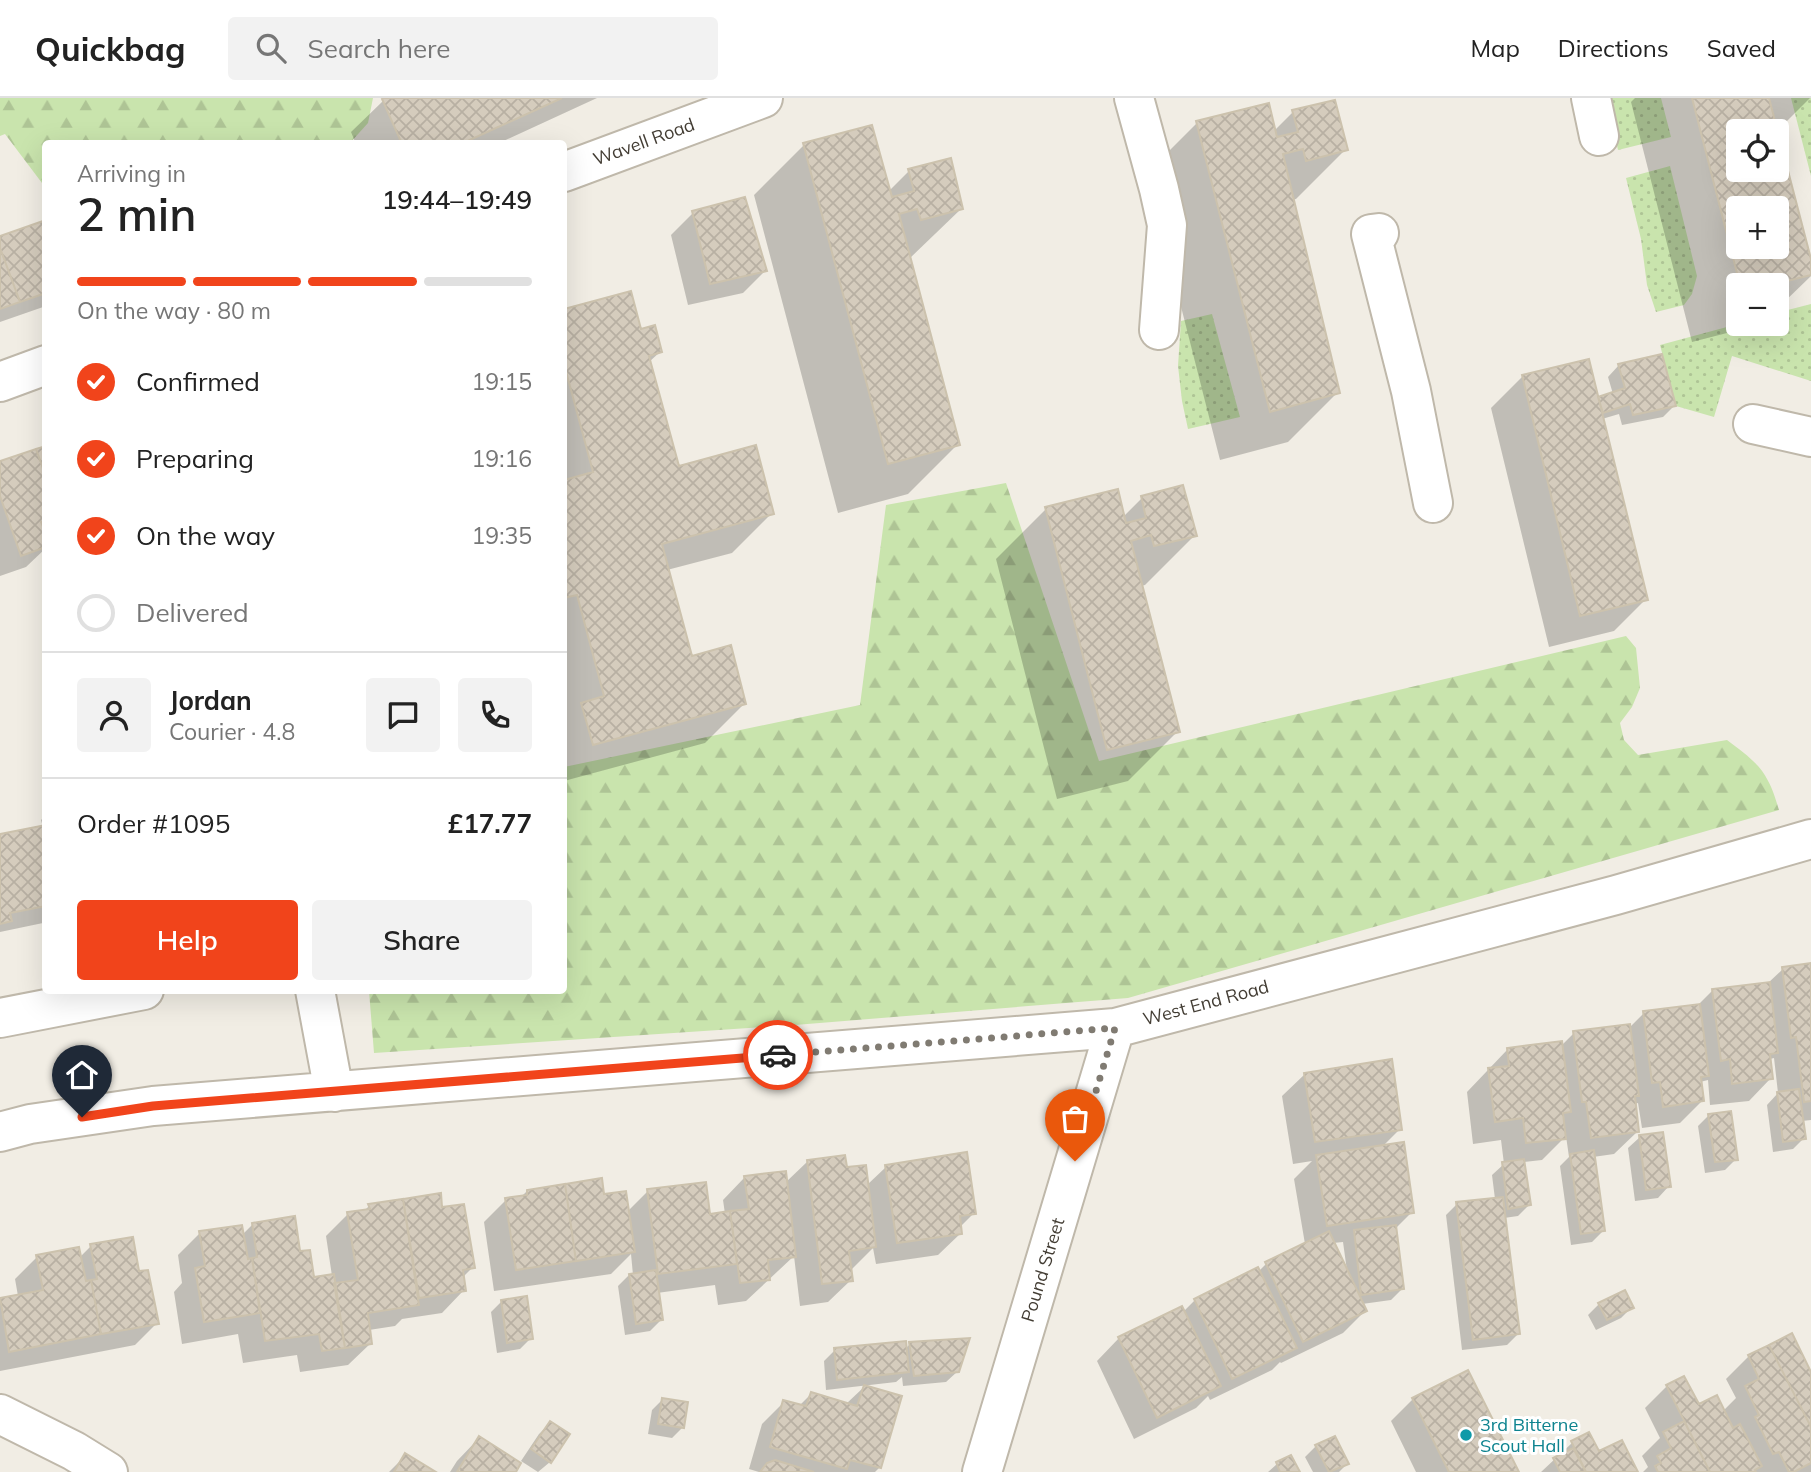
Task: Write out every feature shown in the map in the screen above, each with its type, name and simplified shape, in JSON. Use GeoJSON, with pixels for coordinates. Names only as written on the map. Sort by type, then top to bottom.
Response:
{"type":"FeatureCollection","features":[{"type":"Feature","properties":{"kind":"street","name":"Wavell Road"},"geometry":{"type":"LineString","coordinates":[[567,171],[763,98]]}},
{"type":"Feature","properties":{"kind":"street"},"geometry":{"type":"LineString","coordinates":[[1134,98],[1167,225],[1159,330]]}},
{"type":"Feature","properties":{"kind":"street"},"geometry":{"type":"LineString","coordinates":[[1591,98],[1599,136]]}},
{"type":"Feature","properties":{"kind":"street"},"geometry":{"type":"LineString","coordinates":[[1379,233],[1371,234],[1411,391],[1433,503]]}},
{"type":"Feature","properties":{"kind":"street"},"geometry":{"type":"LineString","coordinates":[[0,382],[42,366]]}},
{"type":"Feature","properties":{"kind":"street"},"geometry":{"type":"LineString","coordinates":[[1753,424],[1811,437]]}},
{"type":"Feature","properties":{"kind":"street","name":"West End Road"},"geometry":{"type":"LineString","coordinates":[[0,1132],[30,1124],[153,1106],[1115,1028],[1616,895],[1811,839]]}},
{"type":"Feature","properties":{"kind":"street"},"geometry":{"type":"LineString","coordinates":[[0,1018],[123,994]]}},
{"type":"Feature","properties":{"kind":"street"},"geometry":{"type":"LineString","coordinates":[[316,994],[334,1092]]}},
{"type":"Feature","properties":{"kind":"street","name":"Pound Street"},"geometry":{"type":"LineString","coordinates":[[982,1472],[1115,1028]]}},
{"type":"Feature","properties":{"kind":"street"},"geometry":{"type":"LineString","coordinates":[[0,1414],[74,1451],[108,1472]]}},
{"type":"Feature","properties":{"kind":"green space"},"geometry":{"type":"Polygon","coordinates":[[[0,98],[373,98],[368,123],[353,140],[42,140],[42,183],[5,134],[0,136],[0,98]]]}},
{"type":"Feature","properties":{"kind":"green space"},"geometry":{"type":"Polygon","coordinates":[[[1606,98],[1661,98],[1671,137],[1618,150],[1606,98]]]}},
{"type":"Feature","properties":{"kind":"green space"},"geometry":{"type":"Polygon","coordinates":[[[1791,98],[1811,98],[1811,176],[1791,98]]]}},
{"type":"Feature","properties":{"kind":"green space"},"geometry":{"type":"Polygon","coordinates":[[[1670,166],[1697,276],[1692,294],[1684,305],[1656,312],[1647,285],[1641,239],[1626,178],[1670,166]]]}},
{"type":"Feature","properties":{"kind":"green space"},"geometry":{"type":"Polygon","coordinates":[[[1811,304],[1811,381],[1732,356],[1714,417],[1676,406],[1660,345],[1726,327],[1726,336],[1789,336],[1789,310],[1811,304]]]}},
{"type":"Feature","properties":{"kind":"green space"},"geometry":{"type":"Polygon","coordinates":[[[1212,314],[1240,417],[1188,429],[1178,366],[1181,321],[1212,314]]]}},
{"type":"Feature","properties":{"kind":"green space"},"geometry":{"type":"Polygon","coordinates":[[[1006,483],[1099,761],[1626,636],[1636,648],[1640,688],[1632,707],[1620,723],[1624,740],[1638,755],[1727,740],[1747,755],[1766,777],[1779,810],[1128,998],[795,1025],[374,1053],[369,994],[567,994],[567,766],[860,705],[886,505],[1006,483]]]}},
{"type":"Feature","properties":{"kind":"building"},"geometry":{"type":"Polygon","coordinates":[[[562,98],[470,140],[400,140],[382,99],[562,98]]]}},
{"type":"Feature","properties":{"kind":"building"},"geometry":{"type":"Polygon","coordinates":[[[1692,98],[1769,98],[1774,119],[1726,119],[1726,182],[1789,182],[1789,175],[1811,259],[1811,275],[1789,280],[1789,273],[1737,273],[1733,259],[1789,259],[1789,196],[1726,196],[1726,230],[1692,98]]]}},
{"type":"Feature","properties":{"kind":"building"},"geometry":{"type":"Polygon","coordinates":[[[1335,100],[1348,150],[1306,161],[1303,149],[1283,154],[1340,393],[1270,412],[1196,121],[1269,103],[1277,137],[1298,132],[1292,110],[1335,100]]]}},
{"type":"Feature","properties":{"kind":"building"},"geometry":{"type":"Polygon","coordinates":[[[872,125],[892,197],[914,191],[908,169],[951,158],[963,209],[921,220],[917,209],[899,214],[960,445],[888,464],[803,143],[872,125]]]}},
{"type":"Feature","properties":{"kind":"building"},"geometry":{"type":"Polygon","coordinates":[[[745,197],[767,271],[710,284],[692,211],[745,197]]]}},
{"type":"Feature","properties":{"kind":"building"},"geometry":{"type":"Polygon","coordinates":[[[42,221],[42,294],[20,302],[0,248],[0,236],[42,221]]]}},
{"type":"Feature","properties":{"kind":"building"},"geometry":{"type":"Polygon","coordinates":[[[0,248],[20,302],[0,309],[0,248]]]}},
{"type":"Feature","properties":{"kind":"building"},"geometry":{"type":"Polygon","coordinates":[[[631,291],[641,329],[655,325],[662,352],[649,356],[679,466],[756,445],[774,514],[662,544],[692,656],[731,645],[746,704],[593,745],[581,703],[604,696],[577,595],[567,597],[567,479],[593,472],[567,375],[567,308],[631,291]]]}},
{"type":"Feature","properties":{"kind":"building"},"geometry":{"type":"Polygon","coordinates":[[[1662,354],[1676,406],[1633,415],[1630,404],[1603,413],[1598,397],[1625,388],[1618,364],[1662,354]]]}},
{"type":"Feature","properties":{"kind":"building"},"geometry":{"type":"Polygon","coordinates":[[[1589,359],[1648,600],[1580,616],[1522,375],[1589,359]]]}},
{"type":"Feature","properties":{"kind":"building"},"geometry":{"type":"Polygon","coordinates":[[[42,447],[42,466],[36,449],[42,447]]]}},
{"type":"Feature","properties":{"kind":"building"},"geometry":{"type":"Polygon","coordinates":[[[36,449],[42,466],[42,548],[21,556],[0,496],[0,461],[36,449]]]}},
{"type":"Feature","properties":{"kind":"building"},"geometry":{"type":"Polygon","coordinates":[[[1183,485],[1197,536],[1154,546],[1151,535],[1131,541],[1180,732],[1107,750],[1045,507],[1118,489],[1126,523],[1146,518],[1141,496],[1183,485]]]}},
{"type":"Feature","properties":{"kind":"building"},"geometry":{"type":"Polygon","coordinates":[[[42,826],[42,907],[10,913],[12,921],[0,924],[0,834],[42,826]]]}},
{"type":"Feature","properties":{"kind":"building"},"geometry":{"type":"Polygon","coordinates":[[[1811,963],[1811,1101],[1804,1102],[1796,1037],[1791,1038],[1782,967],[1811,963]]]}},
{"type":"Feature","properties":{"kind":"building"},"geometry":{"type":"Polygon","coordinates":[[[1770,982],[1778,1053],[1770,1054],[1773,1079],[1732,1084],[1730,1059],[1721,1061],[1712,989],[1770,982]]]}},
{"type":"Feature","properties":{"kind":"building"},"geometry":{"type":"Polygon","coordinates":[[[1700,1004],[1709,1076],[1701,1077],[1704,1101],[1663,1107],[1660,1082],[1652,1083],[1643,1011],[1700,1004]]]}},
{"type":"Feature","properties":{"kind":"building"},"geometry":{"type":"Polygon","coordinates":[[[1630,1024],[1639,1096],[1635,1096],[1639,1132],[1591,1138],[1586,1102],[1582,1102],[1573,1031],[1630,1024]]]}},
{"type":"Feature","properties":{"kind":"building"},"geometry":{"type":"Polygon","coordinates":[[[1562,1041],[1571,1112],[1563,1113],[1566,1139],[1526,1143],[1523,1118],[1495,1122],[1488,1068],[1509,1066],[1507,1048],[1562,1041]]]}},
{"type":"Feature","properties":{"kind":"building"},"geometry":{"type":"Polygon","coordinates":[[[1392,1059],[1402,1130],[1315,1142],[1304,1073],[1392,1059]]]}},
{"type":"Feature","properties":{"kind":"building"},"geometry":{"type":"Polygon","coordinates":[[[1799,1089],[1806,1139],[1783,1142],[1777,1092],[1799,1089]]]}},
{"type":"Feature","properties":{"kind":"building"},"geometry":{"type":"Polygon","coordinates":[[[1731,1111],[1738,1160],[1715,1162],[1708,1114],[1731,1111]]]}},
{"type":"Feature","properties":{"kind":"building"},"geometry":{"type":"Polygon","coordinates":[[[1663,1132],[1671,1187],[1646,1190],[1639,1135],[1663,1132]]]}},
{"type":"Feature","properties":{"kind":"building"},"geometry":{"type":"Polygon","coordinates":[[[1404,1142],[1414,1213],[1327,1226],[1316,1155],[1404,1142]]]}},
{"type":"Feature","properties":{"kind":"building"},"geometry":{"type":"Polygon","coordinates":[[[1594,1150],[1605,1231],[1581,1234],[1570,1154],[1594,1150]]]}},
{"type":"Feature","properties":{"kind":"building"},"geometry":{"type":"Polygon","coordinates":[[[967,1152],[976,1214],[960,1216],[962,1234],[897,1243],[885,1165],[967,1152]]]}},
{"type":"Feature","properties":{"kind":"building"},"geometry":{"type":"Polygon","coordinates":[[[845,1155],[847,1167],[866,1165],[876,1247],[849,1251],[853,1281],[822,1284],[807,1160],[845,1155]]]}},
{"type":"Feature","properties":{"kind":"building"},"geometry":{"type":"Polygon","coordinates":[[[1524,1159],[1531,1205],[1508,1209],[1502,1162],[1524,1159]]]}},
{"type":"Feature","properties":{"kind":"building"},"geometry":{"type":"Polygon","coordinates":[[[786,1171],[796,1257],[768,1260],[770,1280],[740,1283],[730,1211],[749,1209],[744,1176],[786,1171]]]}},
{"type":"Feature","properties":{"kind":"building"},"geometry":{"type":"Polygon","coordinates":[[[602,1178],[604,1194],[626,1191],[635,1252],[576,1261],[565,1184],[602,1178]]]}},
{"type":"Feature","properties":{"kind":"building"},"geometry":{"type":"Polygon","coordinates":[[[706,1182],[710,1214],[730,1211],[737,1264],[658,1274],[647,1189],[706,1182]]]}},
{"type":"Feature","properties":{"kind":"building"},"geometry":{"type":"Polygon","coordinates":[[[565,1184],[576,1261],[516,1270],[505,1198],[527,1195],[527,1190],[565,1184]]]}},
{"type":"Feature","properties":{"kind":"building"},"geometry":{"type":"Polygon","coordinates":[[[441,1193],[442,1207],[464,1204],[475,1268],[463,1270],[466,1291],[419,1298],[403,1199],[441,1193]]]}},
{"type":"Feature","properties":{"kind":"building"},"geometry":{"type":"Polygon","coordinates":[[[1503,1197],[1520,1334],[1473,1340],[1456,1202],[1503,1197]]]}},
{"type":"Feature","properties":{"kind":"building"},"geometry":{"type":"Polygon","coordinates":[[[403,1199],[419,1305],[368,1313],[372,1344],[345,1348],[334,1283],[358,1280],[347,1212],[370,1209],[368,1204],[403,1199]]]}},
{"type":"Feature","properties":{"kind":"building"},"geometry":{"type":"Polygon","coordinates":[[[295,1216],[300,1251],[310,1250],[314,1277],[334,1274],[345,1348],[322,1351],[319,1334],[265,1341],[252,1258],[257,1257],[252,1223],[295,1216]]]}},
{"type":"Feature","properties":{"kind":"building"},"geometry":{"type":"Polygon","coordinates":[[[242,1225],[248,1259],[252,1258],[260,1313],[204,1322],[195,1268],[205,1266],[199,1231],[242,1225]]]}},
{"type":"Feature","properties":{"kind":"building"},"geometry":{"type":"Polygon","coordinates":[[[1396,1225],[1404,1289],[1361,1295],[1354,1230],[1396,1225]]]}},
{"type":"Feature","properties":{"kind":"building"},"geometry":{"type":"Polygon","coordinates":[[[1329,1231],[1367,1311],[1303,1342],[1265,1262],[1329,1231]]]}},
{"type":"Feature","properties":{"kind":"building"},"geometry":{"type":"Polygon","coordinates":[[[133,1237],[139,1271],[148,1270],[159,1324],[101,1334],[91,1280],[97,1279],[90,1244],[133,1237]]]}},
{"type":"Feature","properties":{"kind":"building"},"geometry":{"type":"Polygon","coordinates":[[[79,1247],[86,1281],[91,1280],[101,1334],[9,1352],[0,1298],[43,1290],[36,1255],[79,1247]]]}},
{"type":"Feature","properties":{"kind":"building"},"geometry":{"type":"Polygon","coordinates":[[[1258,1267],[1297,1348],[1232,1379],[1194,1299],[1258,1267]]]}},
{"type":"Feature","properties":{"kind":"building"},"geometry":{"type":"Polygon","coordinates":[[[656,1270],[663,1320],[636,1324],[629,1274],[656,1270]]]}},
{"type":"Feature","properties":{"kind":"building"},"geometry":{"type":"Polygon","coordinates":[[[1625,1290],[1634,1308],[1607,1320],[1598,1303],[1625,1290]]]}},
{"type":"Feature","properties":{"kind":"building"},"geometry":{"type":"Polygon","coordinates":[[[527,1296],[533,1339],[507,1343],[501,1300],[527,1296]]]}},
{"type":"Feature","properties":{"kind":"building"},"geometry":{"type":"Polygon","coordinates":[[[1182,1306],[1221,1386],[1157,1418],[1118,1337],[1182,1306]]]}},
{"type":"Feature","properties":{"kind":"building"},"geometry":{"type":"Polygon","coordinates":[[[1792,1333],[1811,1372],[1811,1427],[1769,1345],[1792,1333]]]}},
{"type":"Feature","properties":{"kind":"building"},"geometry":{"type":"Polygon","coordinates":[[[970,1338],[959,1372],[914,1376],[909,1342],[970,1338]]]}},
{"type":"Feature","properties":{"kind":"building"},"geometry":{"type":"Polygon","coordinates":[[[906,1341],[909,1372],[837,1380],[834,1348],[906,1341]]]}},
{"type":"Feature","properties":{"kind":"building"},"geometry":{"type":"Polygon","coordinates":[[[1769,1345],[1811,1427],[1811,1463],[1794,1472],[1789,1472],[1779,1452],[1773,1454],[1755,1417],[1759,1415],[1745,1386],[1759,1379],[1748,1355],[1769,1345]]]}},
{"type":"Feature","properties":{"kind":"building","name":"3rd Bitterne Scout Hall"},"geometry":{"type":"Polygon","coordinates":[[[1468,1370],[1519,1472],[1449,1472],[1412,1398],[1468,1370]]]}},
{"type":"Feature","properties":{"kind":"building"},"geometry":{"type":"Polygon","coordinates":[[[1684,1376],[1699,1404],[1717,1395],[1733,1428],[1740,1424],[1762,1466],[1755,1470],[1756,1472],[1710,1472],[1666,1385],[1684,1376]]]}},
{"type":"Feature","properties":{"kind":"building"},"geometry":{"type":"Polygon","coordinates":[[[864,1385],[902,1396],[881,1468],[850,1460],[847,1469],[770,1447],[783,1400],[806,1406],[811,1392],[857,1406],[864,1385]]]}},
{"type":"Feature","properties":{"kind":"building"},"geometry":{"type":"Polygon","coordinates":[[[662,1398],[688,1402],[684,1428],[658,1424],[662,1398]]]}},
{"type":"Feature","properties":{"kind":"building"},"geometry":{"type":"Polygon","coordinates":[[[550,1421],[570,1434],[551,1463],[531,1449],[550,1421]]]}},
{"type":"Feature","properties":{"kind":"building"},"geometry":{"type":"Polygon","coordinates":[[[1684,1421],[1710,1472],[1658,1472],[1655,1466],[1661,1463],[1657,1456],[1671,1448],[1663,1432],[1684,1421]]]}},
{"type":"Feature","properties":{"kind":"building"},"geometry":{"type":"Polygon","coordinates":[[[1589,1432],[1599,1451],[1622,1440],[1638,1472],[1586,1472],[1571,1441],[1589,1432]]]}},
{"type":"Feature","properties":{"kind":"building"},"geometry":{"type":"Polygon","coordinates":[[[479,1436],[521,1463],[516,1472],[457,1472],[479,1436]]]}},
{"type":"Feature","properties":{"kind":"building"},"geometry":{"type":"Polygon","coordinates":[[[1335,1436],[1349,1464],[1329,1472],[1315,1445],[1335,1436]]]}},
{"type":"Feature","properties":{"kind":"building"},"geometry":{"type":"Polygon","coordinates":[[[1573,1448],[1586,1472],[1560,1472],[1553,1458],[1573,1448]]]}},
{"type":"Feature","properties":{"kind":"building"},"geometry":{"type":"Polygon","coordinates":[[[405,1453],[436,1472],[394,1472],[405,1453]]]}},
{"type":"Feature","properties":{"kind":"building"},"geometry":{"type":"Polygon","coordinates":[[[1291,1455],[1300,1472],[1280,1472],[1276,1462],[1291,1455]]]}},
{"type":"Feature","properties":{"kind":"building"},"geometry":{"type":"Polygon","coordinates":[[[775,1460],[814,1472],[760,1472],[767,1463],[775,1460]]]}},
{"type":"Feature","properties":{"kind":"way so far"},"geometry":{"type":"LineString","coordinates":[[778,1055],[1115,1028],[1075,1161]]}},
{"type":"Feature","properties":{"kind":"place","name":"3rd Bitterne Scout Hall"},"geometry":{"type":"Point","coordinates":[1466,1435]}},
{"type":"Feature","properties":{"kind":"route"},"geometry":{"type":"LineString","coordinates":[[82,1117],[153,1106],[778,1055]]}}]}
